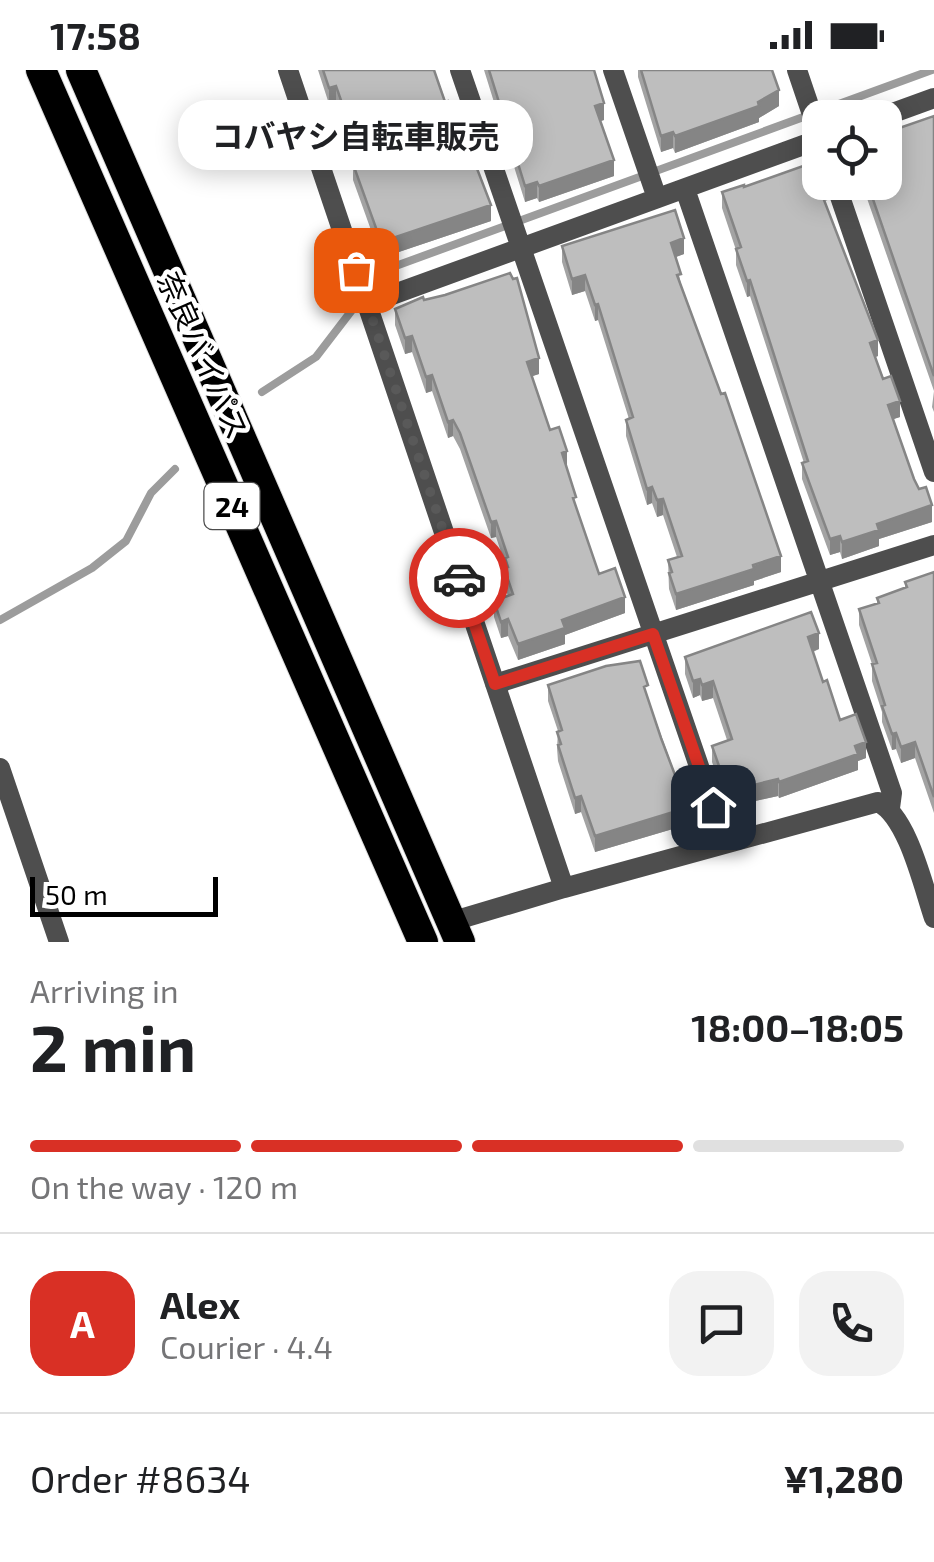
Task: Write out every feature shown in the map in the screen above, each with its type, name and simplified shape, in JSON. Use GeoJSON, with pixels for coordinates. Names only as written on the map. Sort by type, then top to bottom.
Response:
{"type":"FeatureCollection","features":[{"type":"Feature","properties":{"kind":"highway","name":"奈良バイパス"},"geometry":{"type":"LineString","coordinates":[[41,70],[423,942]]}},
{"type":"Feature","properties":{"kind":"highway","name":"奈良バイパス"},"geometry":{"type":"LineString","coordinates":[[81,70],[455,932]]}},
{"type":"Feature","properties":{"kind":"street"},"geometry":{"type":"LineString","coordinates":[[288,70],[564,888]]}},
{"type":"Feature","properties":{"kind":"street"},"geometry":{"type":"LineString","coordinates":[[460,70],[725,842]]}},
{"type":"Feature","properties":{"kind":"street"},"geometry":{"type":"LineString","coordinates":[[613,70],[657,198]]}},
{"type":"Feature","properties":{"kind":"street"},"geometry":{"type":"LineString","coordinates":[[798,70],[808,100]]}},
{"type":"Feature","properties":{"kind":"street"},"geometry":{"type":"LineString","coordinates":[[902,110],[934,98]]}},
{"type":"Feature","properties":{"kind":"street"},"geometry":{"type":"LineString","coordinates":[[367,304],[802,145]]}},
{"type":"Feature","properties":{"kind":"street"},"geometry":{"type":"LineString","coordinates":[[685,188],[892,793],[890,808]]}},
{"type":"Feature","properties":{"kind":"street"},"geometry":{"type":"LineString","coordinates":[[841,200],[934,472]]}},
{"type":"Feature","properties":{"kind":"street"},"geometry":{"type":"LineString","coordinates":[[495,684],[934,544]]}},
{"type":"Feature","properties":{"kind":"street"},"geometry":{"type":"LineString","coordinates":[[0,768],[59,942]]}},
{"type":"Feature","properties":{"kind":"street"},"geometry":{"type":"LineString","coordinates":[[455,932],[564,888],[878,802],[890,808],[900,825],[934,918]]}},
{"type":"Feature","properties":{"kind":"building"},"geometry":{"type":"Polygon","coordinates":[[[323,70],[434,70],[491,205],[381,242],[353,164],[362,160],[336,86],[329,88],[323,70]]]}},
{"type":"Feature","properties":{"kind":"building"},"geometry":{"type":"Polygon","coordinates":[[[489,70],[594,70],[604,103],[595,106],[614,160],[539,186],[537,182],[525,186],[489,70]]]}},
{"type":"Feature","properties":{"kind":"building"},"geometry":{"type":"Polygon","coordinates":[[[641,70],[772,70],[779,90],[758,102],[759,106],[675,136],[673,132],[661,136],[641,70]]]}},
{"type":"Feature","properties":{"kind":"building"},"geometry":{"type":"Polygon","coordinates":[[[934,116],[934,376],[873,200],[902,200],[902,127],[934,116]]]}},
{"type":"Feature","properties":{"kind":"building"},"geometry":{"type":"Polygon","coordinates":[[[802,166],[802,200],[824,200],[878,340],[870,343],[883,379],[891,376],[900,401],[888,405],[914,479],[919,489],[926,487],[932,505],[877,524],[879,530],[842,542],[840,536],[830,539],[802,463],[808,461],[750,280],[747,281],[736,249],[741,247],[722,192],[802,166]]]}},
{"type":"Feature","properties":{"kind":"building"},"geometry":{"type":"Polygon","coordinates":[[[675,210],[684,238],[671,243],[681,274],[677,275],[721,394],[725,393],[781,556],[753,565],[754,569],[676,594],[668,560],[682,556],[663,499],[657,500],[652,487],[647,489],[626,420],[633,417],[598,304],[595,305],[585,275],[572,279],[562,246],[675,210]]]}},
{"type":"Feature","properties":{"kind":"building"},"geometry":{"type":"Polygon","coordinates":[[[510,273],[513,279],[517,278],[539,358],[527,362],[550,430],[559,427],[567,451],[562,453],[576,497],[573,498],[599,574],[615,568],[625,597],[562,620],[565,628],[518,644],[508,619],[501,622],[494,601],[513,594],[504,568],[508,567],[508,557],[496,521],[491,522],[460,433],[453,420],[448,422],[432,375],[426,377],[412,336],[405,338],[395,309],[423,297],[424,300],[445,295],[510,273]]]}},
{"type":"Feature","properties":{"kind":"building"},"geometry":{"type":"Polygon","coordinates":[[[934,572],[934,797],[915,742],[901,747],[896,733],[892,734],[872,664],[877,663],[859,609],[907,587],[905,582],[934,572]]]}},
{"type":"Feature","properties":{"kind":"building"},"geometry":{"type":"Polygon","coordinates":[[[811,612],[819,633],[808,637],[823,682],[827,680],[840,720],[856,714],[866,742],[855,746],[858,754],[779,782],[778,779],[733,790],[731,785],[726,786],[712,746],[732,739],[713,681],[702,685],[700,679],[693,681],[685,657],[811,612]]]}},
{"type":"Feature","properties":{"kind":"building"},"geometry":{"type":"Polygon","coordinates":[[[640,661],[661,738],[678,783],[687,780],[693,806],[595,836],[581,796],[575,798],[558,745],[561,744],[557,732],[562,730],[548,685],[606,666],[640,661]]]}},
{"type":"Feature","properties":{"kind":"waterway"},"geometry":{"type":"LineString","coordinates":[[262,392],[316,357],[382,271],[932,70]]}},
{"type":"Feature","properties":{"kind":"waterway"},"geometry":{"type":"LineString","coordinates":[[0,620],[92,568],[126,541],[151,493],[175,469]]}},
{"type":"Feature","properties":{"kind":"way so far"},"geometry":{"type":"LineString","coordinates":[[356,270],[459,578]]}},
{"type":"Feature","properties":{"kind":"place","name":"コバヤシ自転車販売"},"geometry":{"type":"Point","coordinates":[356,270]}},
{"type":"Feature","properties":{"kind":"route"},"geometry":{"type":"LineString","coordinates":[[459,578],[495,684],[653,634],[713,807]]}}]}
